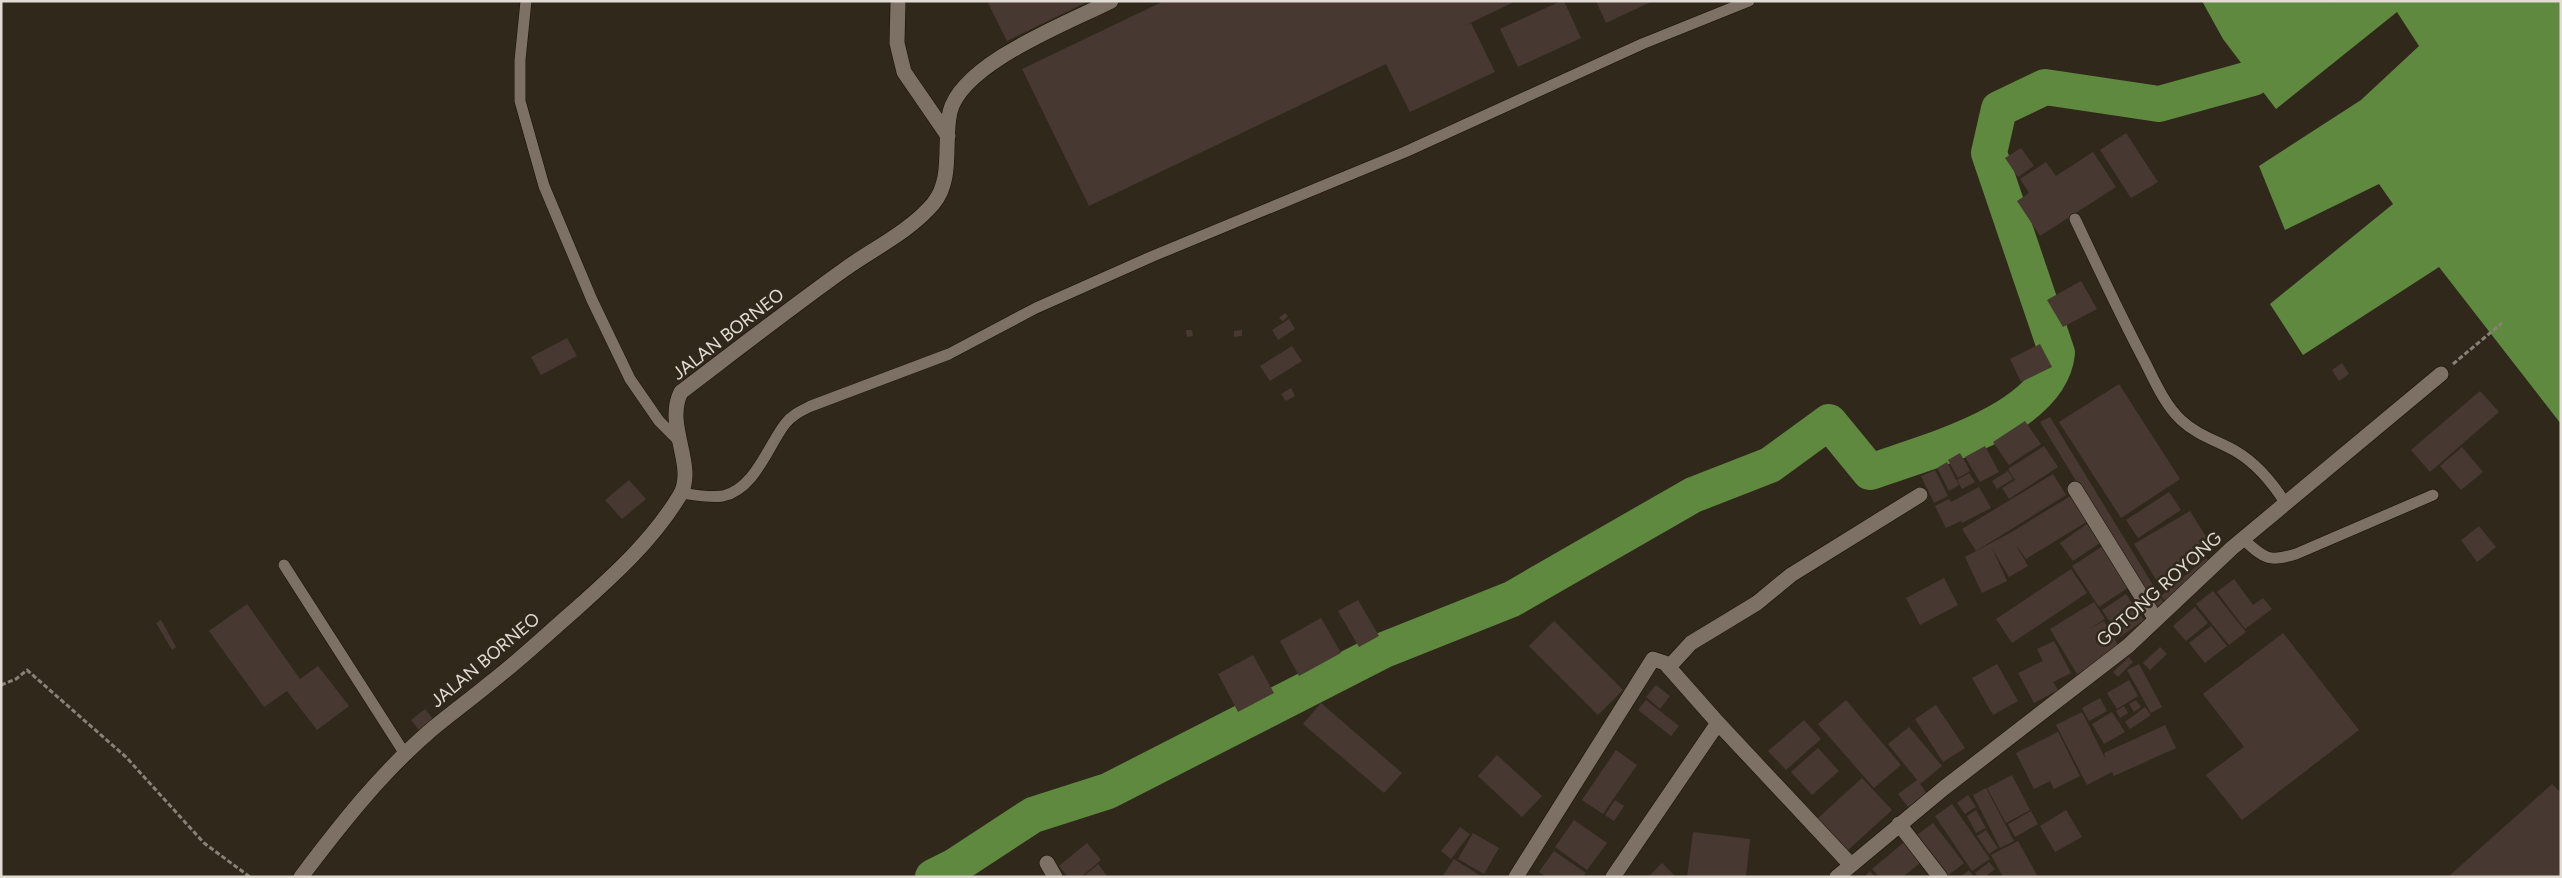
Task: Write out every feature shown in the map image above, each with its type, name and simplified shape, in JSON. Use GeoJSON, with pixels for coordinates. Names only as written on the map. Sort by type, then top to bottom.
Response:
{"type":"FeatureCollection","features":[{"type":"Feature","properties":{"kind":"street"},"geometry":{"type":"LineString","coordinates":[[898,1],[897,43],[904,72],[948,136]]}},
{"type":"Feature","properties":{"kind":"street","name":"JALAN BORNEO"},"geometry":{"type":"LineString","coordinates":[[302,877],[352,811],[405,754],[606,582],[648,539],[681,493],[685,473],[679,441],[676,407],[681,392],[836,276],[922,215],[934,202],[943,187],[950,113],[957,95],[968,82],[997,58],[1111,1]]}},
{"type":"Feature","properties":{"kind":"street","name":"GOTONG ROYONG"},"geometry":{"type":"LineString","coordinates":[[1838,877],[1900,824],[2017,730],[2122,651],[2243,539],[2441,374]]}},
{"type":"Feature","properties":{"kind":"street"},"geometry":{"type":"LineString","coordinates":[[2075,489],[2156,618]]}},
{"type":"Feature","properties":{"kind":"street"},"geometry":{"type":"LineString","coordinates":[[1670,667],[1691,643],[1757,603],[1791,575],[1920,495]]}},
{"type":"Feature","properties":{"kind":"street"},"geometry":{"type":"LineString","coordinates":[[1516,877],[1653,659],[1662,660],[1670,667],[1718,723],[1851,865]]}},
{"type":"Feature","properties":{"kind":"street"},"geometry":{"type":"LineString","coordinates":[[1613,877],[1718,723]]}},
{"type":"Feature","properties":{"kind":"street"},"geometry":{"type":"LineString","coordinates":[[1900,824],[1940,877]]}},
{"type":"Feature","properties":{"kind":"street"},"geometry":{"type":"LineString","coordinates":[[1047,863],[1055,877]]}},
{"type":"Feature","properties":{"kind":"lane"},"geometry":{"type":"LineString","coordinates":[[526,1],[520,60],[520,101],[544,186],[592,300],[630,379],[658,421],[679,441]]}},
{"type":"Feature","properties":{"kind":"lane"},"geometry":{"type":"LineString","coordinates":[[681,493],[723,496],[737,491],[770,449],[786,423],[797,413],[811,406],[949,354],[1036,308],[1081,288],[1396,156],[1642,44],[1748,1]]}},
{"type":"Feature","properties":{"kind":"lane"},"geometry":{"type":"LineString","coordinates":[[2075,219],[2137,348],[2162,394],[2180,419],[2196,432],[2237,452],[2277,488],[2286,504]]}},
{"type":"Feature","properties":{"kind":"lane"},"geometry":{"type":"LineString","coordinates":[[2243,539],[2263,557],[2278,559],[2296,554],[2433,495]]}},
{"type":"Feature","properties":{"kind":"lane"},"geometry":{"type":"LineString","coordinates":[[284,565],[405,754]]}},
{"type":"Feature","properties":{"kind":"path"},"geometry":{"type":"LineString","coordinates":[[2441,374],[2502,323]]}},
{"type":"Feature","properties":{"kind":"path"},"geometry":{"type":"LineString","coordinates":[[1,685],[16,679],[27,670],[126,757],[204,843],[250,877]]}},
{"type":"Feature","properties":{"kind":"shaded area"},"geometry":{"type":"Polygon","coordinates":[[[2202,1],[2561,1],[2561,424],[2439,267],[2303,355],[2270,304],[2393,204],[2379,184],[2285,230],[2259,166],[2361,100],[2419,46],[2397,12],[2276,109],[2223,39],[2202,1]]]}},
{"type":"Feature","properties":{"kind":"building"},"geometry":{"type":"Polygon","coordinates":[[[987,1],[1089,1],[1007,41],[987,1]]]}},
{"type":"Feature","properties":{"kind":"building"},"geometry":{"type":"Polygon","coordinates":[[[1164,1],[1516,1],[1464,26],[1471,23],[1495,72],[1410,112],[1386,64],[1089,206],[1022,69],[1164,1]]]}},
{"type":"Feature","properties":{"kind":"building"},"geometry":{"type":"Polygon","coordinates":[[[1564,1],[1581,38],[1518,67],[1500,29],[1564,1]]]}},
{"type":"Feature","properties":{"kind":"building"},"geometry":{"type":"Polygon","coordinates":[[[1596,1],[1653,1],[1606,23],[1596,1]]]}},
{"type":"Feature","properties":{"kind":"building"},"geometry":{"type":"Polygon","coordinates":[[[2126,133],[2158,182],[2131,198],[2100,150],[2126,133]]]}},
{"type":"Feature","properties":{"kind":"building"},"geometry":{"type":"Polygon","coordinates":[[[2021,148],[2034,166],[2018,177],[2005,158],[2021,148]]]}},
{"type":"Feature","properties":{"kind":"building"},"geometry":{"type":"Polygon","coordinates":[[[2093,152],[2116,187],[2040,236],[2017,201],[2029,193],[2020,179],[2046,162],[2056,176],[2093,152]]]}},
{"type":"Feature","properties":{"kind":"building"},"geometry":{"type":"Polygon","coordinates":[[[2081,281],[2097,309],[2063,327],[2047,300],[2081,281]]]}},
{"type":"Feature","properties":{"kind":"building"},"geometry":{"type":"Polygon","coordinates":[[[1285,313],[1288,316],[1283,321],[1279,318],[1285,313]]]}},
{"type":"Feature","properties":{"kind":"building"},"geometry":{"type":"Polygon","coordinates":[[[1289,319],[1295,329],[1278,340],[1272,330],[1289,319]]]}},
{"type":"Feature","properties":{"kind":"building"},"geometry":{"type":"Polygon","coordinates":[[[1186,330],[1192,330],[1193,336],[1187,337],[1186,330]]]}},
{"type":"Feature","properties":{"kind":"building"},"geometry":{"type":"Polygon","coordinates":[[[1242,330],[1242,336],[1234,337],[1234,331],[1242,330]]]}},
{"type":"Feature","properties":{"kind":"building"},"geometry":{"type":"Polygon","coordinates":[[[567,338],[577,356],[541,375],[531,357],[567,338]]]}},
{"type":"Feature","properties":{"kind":"building"},"geometry":{"type":"Polygon","coordinates":[[[2040,344],[2052,367],[2021,382],[2010,359],[2040,344]]]}},
{"type":"Feature","properties":{"kind":"building"},"geometry":{"type":"Polygon","coordinates":[[[1292,346],[1302,361],[1270,381],[1260,366],[1292,346]]]}},
{"type":"Feature","properties":{"kind":"building"},"geometry":{"type":"Polygon","coordinates":[[[2342,363],[2349,374],[2339,381],[2332,370],[2342,363]]]}},
{"type":"Feature","properties":{"kind":"building"},"geometry":{"type":"Polygon","coordinates":[[[2119,384],[2180,479],[2121,518],[2059,422],[2119,384]]]}},
{"type":"Feature","properties":{"kind":"building"},"geometry":{"type":"Polygon","coordinates":[[[1291,388],[1295,396],[1286,401],[1281,394],[1291,388]]]}},
{"type":"Feature","properties":{"kind":"building"},"geometry":{"type":"Polygon","coordinates":[[[2480,391],[2499,412],[2430,472],[2411,450],[2480,391]]]}},
{"type":"Feature","properties":{"kind":"building"},"geometry":{"type":"Polygon","coordinates":[[[2050,417],[2164,603],[2154,608],[2040,422],[2050,417]]]}},
{"type":"Feature","properties":{"kind":"building"},"geometry":{"type":"Polygon","coordinates":[[[2025,421],[2041,444],[2009,465],[1993,442],[2025,421]]]}},
{"type":"Feature","properties":{"kind":"building"},"geometry":{"type":"Polygon","coordinates":[[[1985,446],[1999,472],[1980,482],[1965,457],[1985,446]]]}},
{"type":"Feature","properties":{"kind":"building"},"geometry":{"type":"Polygon","coordinates":[[[2044,446],[2058,467],[2009,499],[2002,488],[2015,480],[2008,469],[2044,446]]]}},
{"type":"Feature","properties":{"kind":"building"},"geometry":{"type":"Polygon","coordinates":[[[2462,447],[2483,472],[2461,490],[2440,466],[2462,447]]]}},
{"type":"Feature","properties":{"kind":"building"},"geometry":{"type":"Polygon","coordinates":[[[1960,453],[1970,471],[1958,478],[1948,460],[1960,453]]]}},
{"type":"Feature","properties":{"kind":"building"},"geometry":{"type":"Polygon","coordinates":[[[1947,462],[1959,485],[1949,491],[1937,468],[1947,462]]]}},
{"type":"Feature","properties":{"kind":"building"},"geometry":{"type":"Polygon","coordinates":[[[1935,470],[1948,496],[1934,503],[1921,476],[1935,470]]]}},
{"type":"Feature","properties":{"kind":"building"},"geometry":{"type":"Polygon","coordinates":[[[2008,471],[2013,479],[1997,489],[1992,481],[2008,471]]]}},
{"type":"Feature","properties":{"kind":"building"},"geometry":{"type":"Polygon","coordinates":[[[1969,473],[1975,482],[1962,489],[1957,480],[1969,473]]]}},
{"type":"Feature","properties":{"kind":"building"},"geometry":{"type":"Polygon","coordinates":[[[2053,474],[2066,495],[1976,551],[1962,529],[2053,474]]]}},
{"type":"Feature","properties":{"kind":"building"},"geometry":{"type":"Polygon","coordinates":[[[629,480],[646,499],[622,519],[605,500],[629,480]]]}},
{"type":"Feature","properties":{"kind":"building"},"geometry":{"type":"Polygon","coordinates":[[[1979,487],[1991,508],[1962,523],[1961,521],[1946,528],[1935,506],[1949,499],[1951,502],[1979,487]]]}},
{"type":"Feature","properties":{"kind":"building"},"geometry":{"type":"Polygon","coordinates":[[[2169,492],[2181,510],[2138,538],[2126,520],[2169,492]]]}},
{"type":"Feature","properties":{"kind":"building"},"geometry":{"type":"Polygon","coordinates":[[[2072,495],[2088,521],[2026,559],[2016,545],[2028,566],[2009,577],[1992,548],[2007,581],[1982,593],[1965,557],[2010,533],[2072,495]]]}},
{"type":"Feature","properties":{"kind":"building"},"geometry":{"type":"Polygon","coordinates":[[[2190,511],[2213,548],[2157,581],[2134,544],[2190,511]]]}},
{"type":"Feature","properties":{"kind":"building"},"geometry":{"type":"Polygon","coordinates":[[[2087,524],[2100,543],[2073,561],[2060,543],[2087,524]]]}},
{"type":"Feature","properties":{"kind":"building"},"geometry":{"type":"Polygon","coordinates":[[[2479,526],[2496,547],[2477,562],[2461,540],[2479,526]]]}},
{"type":"Feature","properties":{"kind":"building"},"geometry":{"type":"Polygon","coordinates":[[[2103,546],[2129,587],[2099,607],[2072,566],[2103,546]]]}},
{"type":"Feature","properties":{"kind":"building"},"geometry":{"type":"Polygon","coordinates":[[[2206,558],[2212,565],[2166,602],[2161,596],[2206,558]]]}},
{"type":"Feature","properties":{"kind":"building"},"geometry":{"type":"Polygon","coordinates":[[[2071,569],[2087,593],[2012,643],[1996,619],[2071,569]]]}},
{"type":"Feature","properties":{"kind":"building"},"geometry":{"type":"Polygon","coordinates":[[[1944,578],[1958,605],[1920,625],[1906,598],[1944,578]]]}},
{"type":"Feature","properties":{"kind":"building"},"geometry":{"type":"Polygon","coordinates":[[[2234,579],[2253,605],[2263,598],[2272,609],[2245,629],[2217,592],[2234,579]]]}},
{"type":"Feature","properties":{"kind":"building"},"geometry":{"type":"Polygon","coordinates":[[[2213,591],[2246,632],[2229,645],[2196,604],[2213,591]]]}},
{"type":"Feature","properties":{"kind":"building"},"geometry":{"type":"Polygon","coordinates":[[[2126,594],[2144,620],[2120,637],[2102,610],[2126,594]]]}},
{"type":"Feature","properties":{"kind":"building"},"geometry":{"type":"Polygon","coordinates":[[[1358,600],[1379,636],[1359,647],[1338,611],[1358,600]]]}},
{"type":"Feature","properties":{"kind":"building"},"geometry":{"type":"Polygon","coordinates":[[[2094,602],[2105,619],[2089,629],[2104,621],[2121,650],[2077,674],[2050,629],[2094,602]]]}},
{"type":"Feature","properties":{"kind":"building"},"geometry":{"type":"Polygon","coordinates":[[[247,604],[300,679],[318,666],[349,706],[317,730],[287,691],[264,707],[209,631],[247,604]]]}},
{"type":"Feature","properties":{"kind":"building"},"geometry":{"type":"Polygon","coordinates":[[[2195,607],[2208,623],[2186,641],[2173,626],[2195,607]]]}},
{"type":"Feature","properties":{"kind":"building"},"geometry":{"type":"Polygon","coordinates":[[[1321,618],[1341,653],[1299,676],[1280,641],[1321,618]]]}},
{"type":"Feature","properties":{"kind":"building"},"geometry":{"type":"Polygon","coordinates":[[[161,620],[176,647],[172,650],[156,623],[161,620]]]}},
{"type":"Feature","properties":{"kind":"building"},"geometry":{"type":"Polygon","coordinates":[[[1554,621],[1623,690],[1598,715],[1529,646],[1554,621]]]}},
{"type":"Feature","properties":{"kind":"building"},"geometry":{"type":"Polygon","coordinates":[[[2211,626],[2227,646],[2205,663],[2189,643],[2211,626]]]}},
{"type":"Feature","properties":{"kind":"building"},"geometry":{"type":"Polygon","coordinates":[[[2283,633],[2359,730],[2242,820],[2206,775],[2244,747],[2203,694],[2283,633]]]}},
{"type":"Feature","properties":{"kind":"building"},"geometry":{"type":"Polygon","coordinates":[[[2054,641],[2071,673],[2053,682],[2058,690],[2034,703],[2018,673],[2043,661],[2037,649],[2054,641]]]}},
{"type":"Feature","properties":{"kind":"building"},"geometry":{"type":"Polygon","coordinates":[[[2160,647],[2167,654],[2150,670],[2143,663],[2160,647]]]}},
{"type":"Feature","properties":{"kind":"building"},"geometry":{"type":"Polygon","coordinates":[[[1253,655],[1274,693],[1238,712],[1218,674],[1253,655]]]}},
{"type":"Feature","properties":{"kind":"building"},"geometry":{"type":"Polygon","coordinates":[[[2129,657],[2133,662],[2118,677],[2113,672],[2129,657]]]}},
{"type":"Feature","properties":{"kind":"building"},"geometry":{"type":"Polygon","coordinates":[[[1997,664],[2018,701],[1993,715],[1972,678],[1997,664]]]}},
{"type":"Feature","properties":{"kind":"building"},"geometry":{"type":"Polygon","coordinates":[[[2139,664],[2162,707],[2151,713],[2127,670],[2139,664]]]}},
{"type":"Feature","properties":{"kind":"building"},"geometry":{"type":"Polygon","coordinates":[[[2129,680],[2138,696],[2117,709],[2107,693],[2129,680]]]}},
{"type":"Feature","properties":{"kind":"building"},"geometry":{"type":"Polygon","coordinates":[[[1656,685],[1670,696],[1660,709],[1646,697],[1656,685]]]}},
{"type":"Feature","properties":{"kind":"building"},"geometry":{"type":"Polygon","coordinates":[[[2100,698],[2107,711],[2089,721],[2082,708],[2100,698]]]}},
{"type":"Feature","properties":{"kind":"building"},"geometry":{"type":"Polygon","coordinates":[[[1646,700],[1679,726],[1671,736],[1638,710],[1646,700]]]}},
{"type":"Feature","properties":{"kind":"building"},"geometry":{"type":"Polygon","coordinates":[[[1846,700],[1901,765],[1874,788],[1818,724],[1846,700]]]}},
{"type":"Feature","properties":{"kind":"building"},"geometry":{"type":"Polygon","coordinates":[[[2136,700],[2141,707],[2134,712],[2129,704],[2136,700]]]}},
{"type":"Feature","properties":{"kind":"building"},"geometry":{"type":"Polygon","coordinates":[[[1321,703],[1402,773],[1384,793],[1303,724],[1321,703]]]}},
{"type":"Feature","properties":{"kind":"building"},"geometry":{"type":"Polygon","coordinates":[[[1936,705],[1965,748],[1943,762],[1915,719],[1936,705]]]}},
{"type":"Feature","properties":{"kind":"building"},"geometry":{"type":"Polygon","coordinates":[[[2124,706],[2128,713],[2120,718],[2116,711],[2124,706]]]}},
{"type":"Feature","properties":{"kind":"building"},"geometry":{"type":"Polygon","coordinates":[[[2145,707],[2151,715],[2130,729],[2125,722],[2145,707]]]}},
{"type":"Feature","properties":{"kind":"building"},"geometry":{"type":"Polygon","coordinates":[[[425,709],[433,719],[419,730],[411,720],[425,709]]]}},
{"type":"Feature","properties":{"kind":"building"},"geometry":{"type":"Polygon","coordinates":[[[2082,712],[2106,760],[2104,753],[2165,725],[2176,748],[2114,776],[2112,772],[2087,785],[2056,725],[2082,712]]]}},
{"type":"Feature","properties":{"kind":"building"},"geometry":{"type":"Polygon","coordinates":[[[2112,712],[2125,732],[2104,744],[2092,724],[2112,712]]]}},
{"type":"Feature","properties":{"kind":"building"},"geometry":{"type":"Polygon","coordinates":[[[1804,720],[1821,739],[1786,770],[1768,751],[1804,720]]]}},
{"type":"Feature","properties":{"kind":"building"},"geometry":{"type":"Polygon","coordinates":[[[1909,727],[1942,766],[1920,784],[1928,795],[1910,809],[1898,794],[1917,780],[1888,744],[1909,727]]]}},
{"type":"Feature","properties":{"kind":"building"},"geometry":{"type":"Polygon","coordinates":[[[2058,732],[2080,776],[2054,789],[2050,781],[2034,789],[2016,753],[2058,732]]]}},
{"type":"Feature","properties":{"kind":"building"},"geometry":{"type":"Polygon","coordinates":[[[1818,748],[1839,771],[1812,795],[1791,772],[1818,748]]]}},
{"type":"Feature","properties":{"kind":"building"},"geometry":{"type":"Polygon","coordinates":[[[1616,750],[1637,765],[1603,814],[1582,800],[1616,750]]]}},
{"type":"Feature","properties":{"kind":"building"},"geometry":{"type":"Polygon","coordinates":[[[1497,755],[1542,796],[1522,817],[1478,776],[1497,755]]]}},
{"type":"Feature","properties":{"kind":"building"},"geometry":{"type":"Polygon","coordinates":[[[2012,775],[2030,810],[2006,823],[1987,788],[2012,775]]]}},
{"type":"Feature","properties":{"kind":"building"},"geometry":{"type":"Polygon","coordinates":[[[1862,778],[1892,810],[1847,851],[1817,819],[1862,778]]]}},
{"type":"Feature","properties":{"kind":"building"},"geometry":{"type":"Polygon","coordinates":[[[2552,784],[2561,793],[2561,877],[2448,877],[2552,784]]]}},
{"type":"Feature","properties":{"kind":"building"},"geometry":{"type":"Polygon","coordinates":[[[1986,788],[2014,841],[2000,848],[1973,795],[1986,788]]]}},
{"type":"Feature","properties":{"kind":"building"},"geometry":{"type":"Polygon","coordinates":[[[1968,795],[1976,807],[1965,814],[1957,803],[1968,795]]]}},
{"type":"Feature","properties":{"kind":"building"},"geometry":{"type":"Polygon","coordinates":[[[1615,800],[1624,806],[1614,821],[1605,815],[1615,800]]]}},
{"type":"Feature","properties":{"kind":"building"},"geometry":{"type":"Polygon","coordinates":[[[1952,804],[1990,859],[1972,871],[1935,816],[1952,804]]]}},
{"type":"Feature","properties":{"kind":"building"},"geometry":{"type":"Polygon","coordinates":[[[1976,810],[1986,828],[1976,833],[1967,816],[1976,810]]]}},
{"type":"Feature","properties":{"kind":"building"},"geometry":{"type":"Polygon","coordinates":[[[2066,810],[2082,837],[2055,852],[2040,826],[2066,810]]]}},
{"type":"Feature","properties":{"kind":"building"},"geometry":{"type":"Polygon","coordinates":[[[2031,811],[2038,824],[2015,837],[2008,824],[2031,811]]]}},
{"type":"Feature","properties":{"kind":"building"},"geometry":{"type":"Polygon","coordinates":[[[1574,820],[1607,843],[1587,870],[1555,847],[1574,820]]]}},
{"type":"Feature","properties":{"kind":"building"},"geometry":{"type":"Polygon","coordinates":[[[1933,823],[1964,863],[1946,877],[1913,838],[1933,823]]]}},
{"type":"Feature","properties":{"kind":"building"},"geometry":{"type":"Polygon","coordinates":[[[1460,827],[1470,834],[1451,859],[1441,851],[1460,827]]]}},
{"type":"Feature","properties":{"kind":"building"},"geometry":{"type":"Polygon","coordinates":[[[1986,830],[1998,848],[1989,854],[1977,836],[1986,830]]]}},
{"type":"Feature","properties":{"kind":"building"},"geometry":{"type":"Polygon","coordinates":[[[1693,832],[1750,839],[1746,877],[1687,877],[1693,832]]]}},
{"type":"Feature","properties":{"kind":"building"},"geometry":{"type":"Polygon","coordinates":[[[1473,833],[1499,848],[1484,874],[1458,859],[1473,833]]]}},
{"type":"Feature","properties":{"kind":"building"},"geometry":{"type":"Polygon","coordinates":[[[1909,838],[1926,858],[1903,877],[1879,877],[1872,869],[1909,838]]]}},
{"type":"Feature","properties":{"kind":"building"},"geometry":{"type":"Polygon","coordinates":[[[2018,841],[2038,877],[2003,877],[1991,855],[2018,841]]]}},
{"type":"Feature","properties":{"kind":"building"},"geometry":{"type":"Polygon","coordinates":[[[1087,843],[1101,860],[1081,877],[1068,877],[1059,866],[1087,843]]]}},
{"type":"Feature","properties":{"kind":"building"},"geometry":{"type":"Polygon","coordinates":[[[1554,851],[1586,873],[1583,877],[1546,877],[1539,872],[1554,851]]]}},
{"type":"Feature","properties":{"kind":"building"},"geometry":{"type":"Polygon","coordinates":[[[1454,859],[1482,877],[1442,877],[1454,859]]]}},
{"type":"Feature","properties":{"kind":"building"},"geometry":{"type":"Polygon","coordinates":[[[1989,862],[1995,869],[1985,877],[1978,877],[1975,873],[1989,862]]]}},
{"type":"Feature","properties":{"kind":"building"},"geometry":{"type":"Polygon","coordinates":[[[1662,863],[1676,877],[1648,877],[1662,863]]]}},
{"type":"Feature","properties":{"kind":"building"},"geometry":{"type":"Polygon","coordinates":[[[1098,864],[1108,877],[1083,877],[1098,864]]]}},
{"type":"Feature","properties":{"kind":"building"},"geometry":{"type":"Polygon","coordinates":[[[1969,870],[1974,877],[1960,877],[1969,870]]]}},
{"type":"Feature","properties":{"kind":"building"},"geometry":{"type":"Polygon","coordinates":[[[1870,871],[1875,877],[1864,877],[1870,871]]]}},
{"type":"Feature","properties":{"kind":"waterway"},"geometry":{"type":"LineString","coordinates":[[933,877],[955,866],[1033,815],[1108,791],[1384,650],[1512,599],[1693,495],[1770,465],[1829,422],[1870,472],[1951,444],[2009,416],[2032,398],[2049,377],[2057,353],[1989,153],[1999,109],[2045,87],[2159,104],[2253,78],[2315,1]]}}]}
